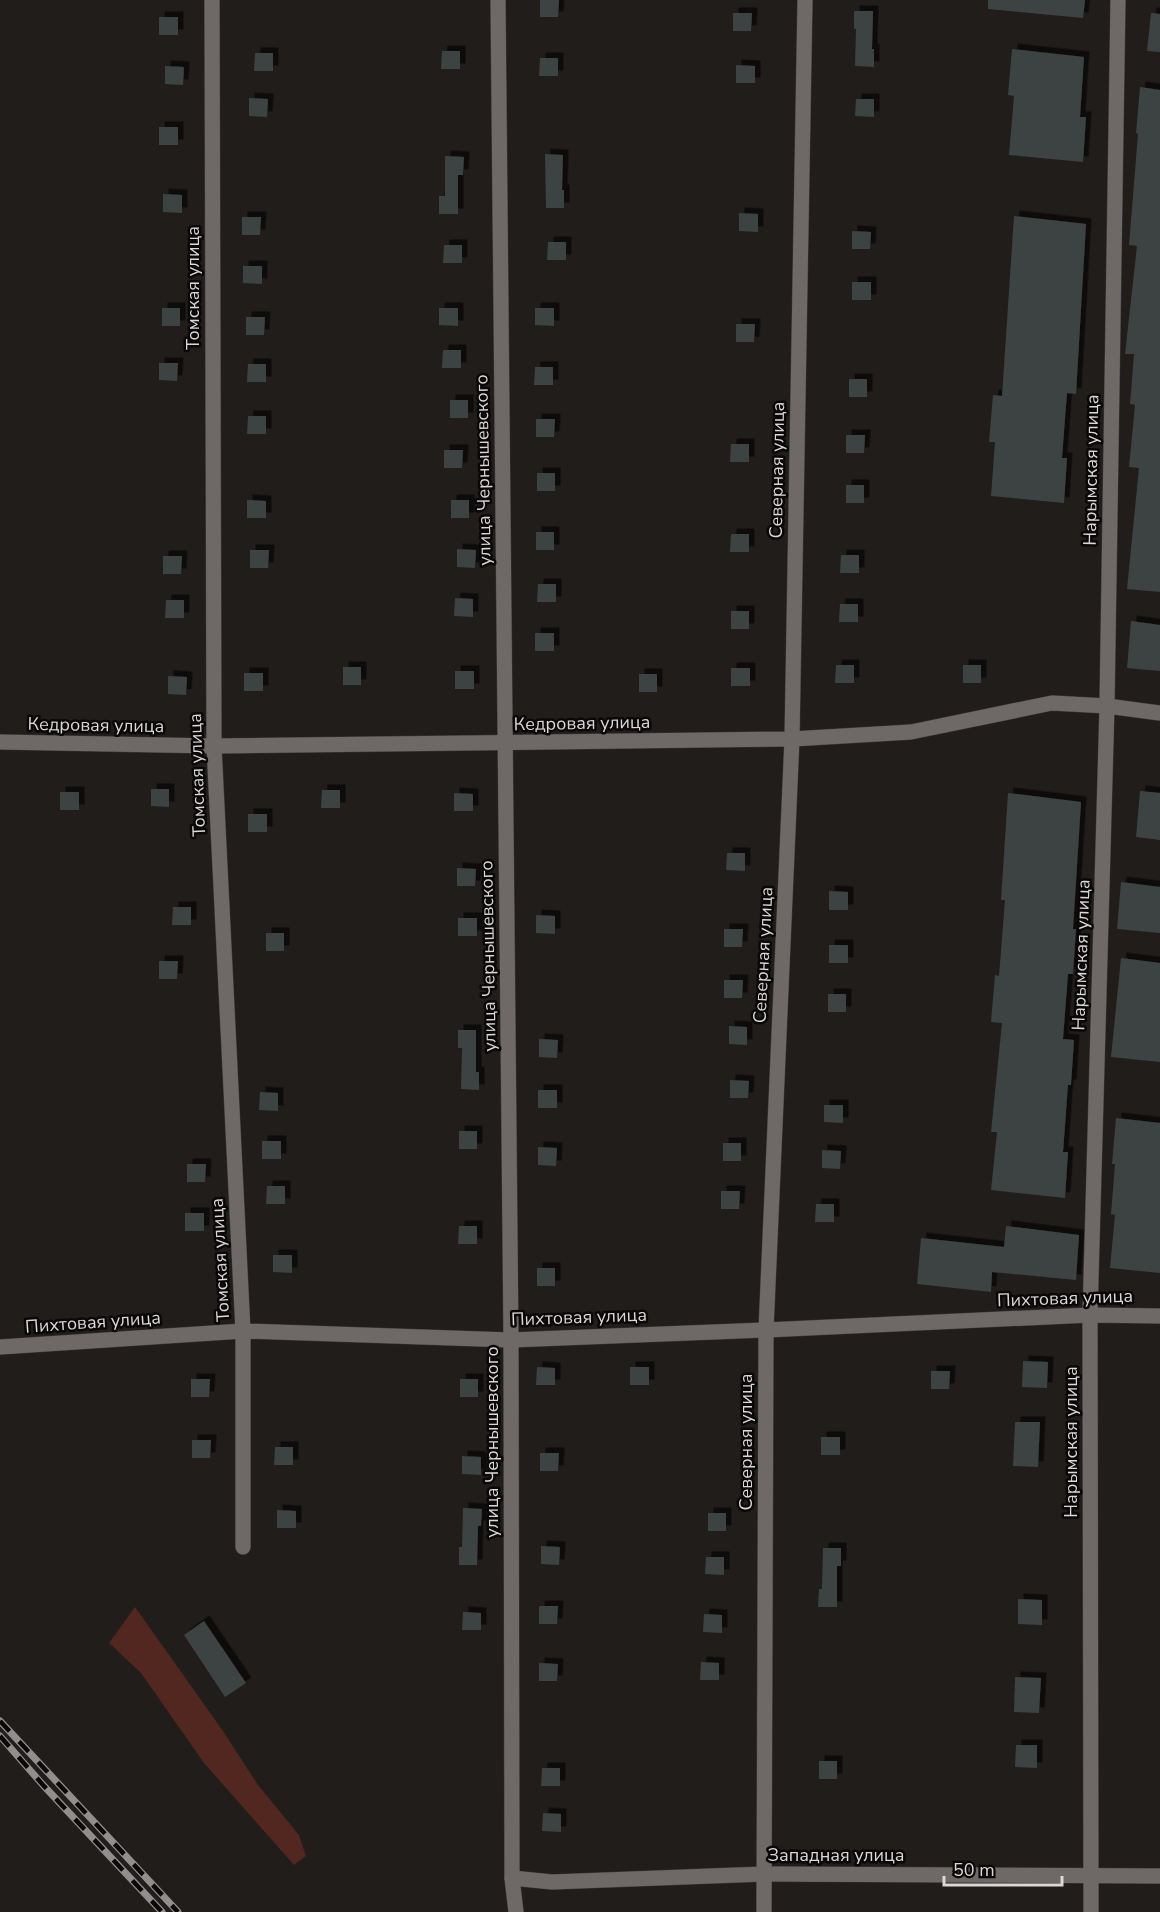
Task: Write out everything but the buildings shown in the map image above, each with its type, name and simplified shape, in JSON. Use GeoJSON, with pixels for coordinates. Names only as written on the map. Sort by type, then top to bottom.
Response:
{"type":"FeatureCollection","features":[{"type":"Feature","properties":{"kind":"street","name":"Томская улица"},"geometry":{"type":"LineString","coordinates":[[212,0],[214,746],[243,1331],[243,1547]]}},
{"type":"Feature","properties":{"kind":"street","name":"улица Чернышевского"},"geometry":{"type":"LineString","coordinates":[[498,0],[511,1340],[512,1878],[516,1912]]}},
{"type":"Feature","properties":{"kind":"street","name":"Северная улица"},"geometry":{"type":"LineString","coordinates":[[764,1912],[765,1330],[792,739],[805,0]]}},
{"type":"Feature","properties":{"kind":"street","name":"Нарымская улица"},"geometry":{"type":"LineString","coordinates":[[1091,1912],[1090,1315],[1107,706],[1118,0]]}},
{"type":"Feature","properties":{"kind":"street","name":"Кедровая улица"},"geometry":{"type":"LineString","coordinates":[[0,742],[214,746],[792,739],[912,732],[1052,703],[1160,712]]}},
{"type":"Feature","properties":{"kind":"street","name":"Пихтовая улица"},"geometry":{"type":"LineString","coordinates":[[0,1347],[243,1331],[511,1340],[1090,1315],[1160,1316]]}},
{"type":"Feature","properties":{"kind":"street","name":"Западная улица"},"geometry":{"type":"LineString","coordinates":[[512,1878],[552,1882],[765,1874],[1160,1876]]}},
{"type":"Feature","properties":{"kind":"shaded area"},"geometry":{"type":"Polygon","coordinates":[[[135,1607],[223,1731],[258,1785],[299,1835],[306,1856],[294,1865],[204,1763],[141,1673],[109,1643],[135,1607]]]}},
{"type":"Feature","properties":{"kind":"railway"},"geometry":{"type":"LineString","coordinates":[[0,1721],[178,1912]]}},
{"type":"Feature","properties":{"kind":"railway"},"geometry":{"type":"LineString","coordinates":[[0,1736],[162,1912]]}}]}
